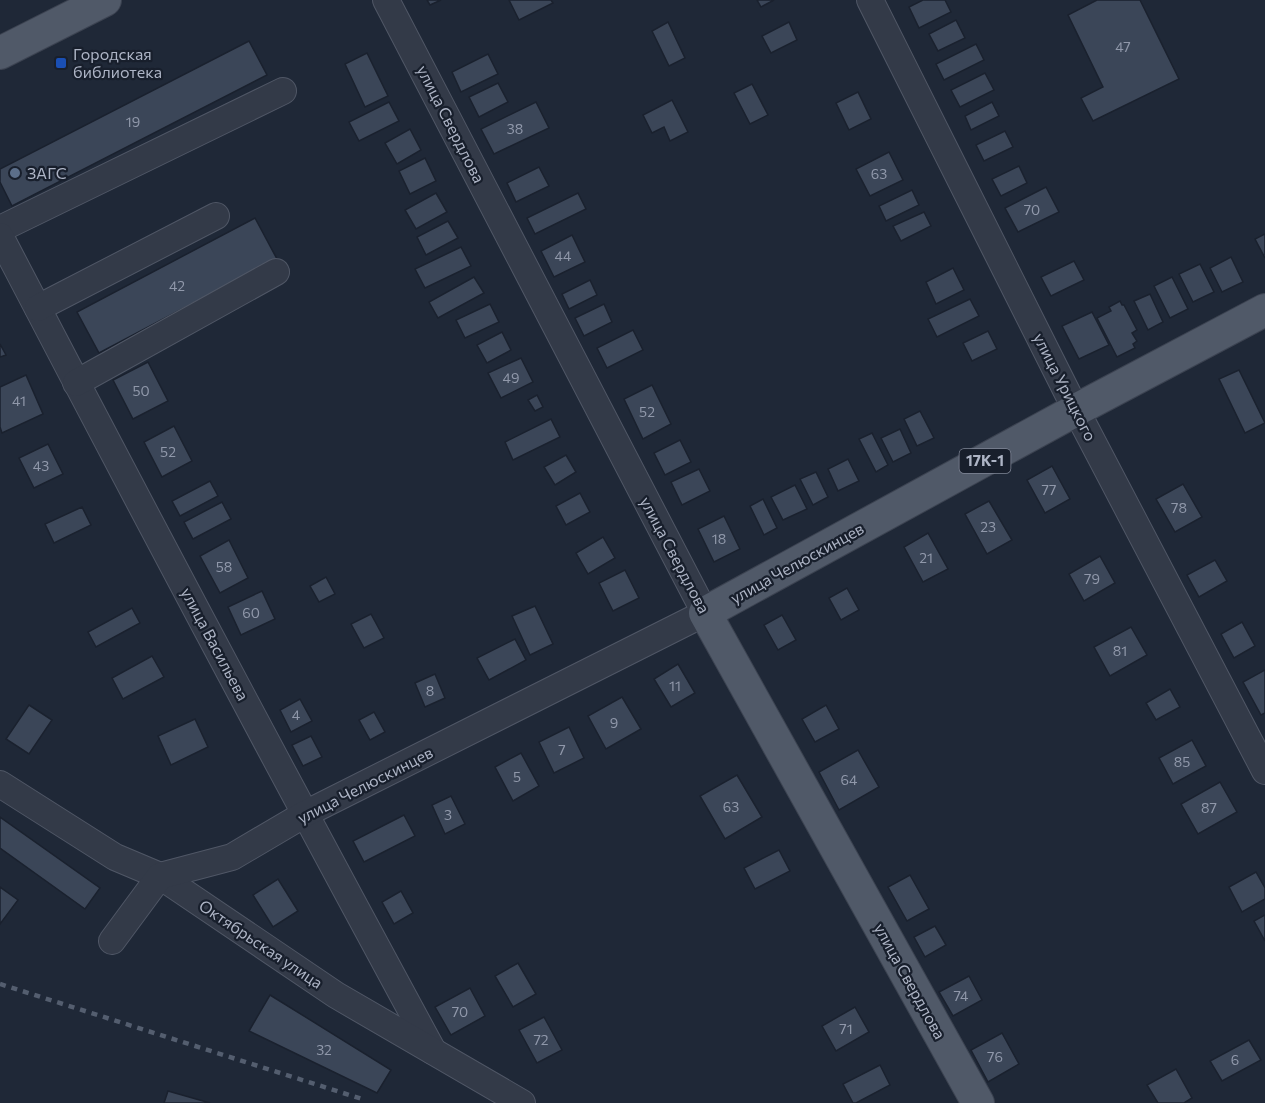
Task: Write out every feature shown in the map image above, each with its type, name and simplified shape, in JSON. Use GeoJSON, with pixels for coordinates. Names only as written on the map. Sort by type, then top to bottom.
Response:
{"type":"FeatureCollection","features":[{"type":"Feature","properties":{"kind":"main road"},"geometry":{"type":"LineString","coordinates":[[0,53],[105,0]]}},
{"type":"Feature","properties":{"kind":"main road","name":"улица Челюскинцев"},"geometry":{"type":"LineString","coordinates":[[705,613],[1265,310]]}},
{"type":"Feature","properties":{"kind":"main road","name":"улица Свердлова"},"geometry":{"type":"LineString","coordinates":[[705,613],[978,1103]]}},
{"type":"Feature","properties":{"kind":"street","name":"улица Свердлова"},"geometry":{"type":"LineString","coordinates":[[386,0],[705,613]]}},
{"type":"Feature","properties":{"kind":"street","name":"улица Урицкого"},"geometry":{"type":"LineString","coordinates":[[870,0],[1076,411],[1265,771]]}},
{"type":"Feature","properties":{"kind":"street"},"geometry":{"type":"LineString","coordinates":[[0,229],[284,91]]}},
{"type":"Feature","properties":{"kind":"street"},"geometry":{"type":"LineString","coordinates":[[38,308],[216,216]]}},
{"type":"Feature","properties":{"kind":"street","name":"улица Васильева"},"geometry":{"type":"LineString","coordinates":[[0,236],[76,383],[433,1051]]}},
{"type":"Feature","properties":{"kind":"street"},"geometry":{"type":"LineString","coordinates":[[76,383],[276,272]]}},
{"type":"Feature","properties":{"kind":"street","name":"улица Челюскинцев"},"geometry":{"type":"LineString","coordinates":[[160,876],[232,857],[305,814],[705,613]]}},
{"type":"Feature","properties":{"kind":"street","name":"Октябрьская улица"},"geometry":{"type":"LineString","coordinates":[[0,784],[115,856],[160,876],[336,995],[433,1051],[509,1100]]}},
{"type":"Feature","properties":{"kind":"street"},"geometry":{"type":"LineString","coordinates":[[112,941],[160,876]]}},
{"type":"Feature","properties":{"kind":"building"},"geometry":{"type":"Polygon","coordinates":[[[427,0],[441,0],[430,5],[427,0]]]}},
{"type":"Feature","properties":{"kind":"building"},"geometry":{"type":"Polygon","coordinates":[[[509,0],[551,0],[553,3],[519,20],[509,0]]]}},
{"type":"Feature","properties":{"kind":"building"},"geometry":{"type":"Polygon","coordinates":[[[757,0],[774,0],[761,7],[757,0]]]}},
{"type":"Feature","properties":{"kind":"building"},"geometry":{"type":"Polygon","coordinates":[[[923,0],[945,0],[951,12],[919,28],[909,7],[923,0]]]}},
{"type":"Feature","properties":{"kind":"building"},"geometry":{"type":"Polygon","coordinates":[[[1097,0],[1140,0],[1179,79],[1093,121],[1081,98],[1103,87],[1068,15],[1097,0]]]}},
{"type":"Feature","properties":{"kind":"building"},"geometry":{"type":"Polygon","coordinates":[[[956,20],[965,38],[938,51],[929,34],[956,20]]]}},
{"type":"Feature","properties":{"kind":"building"},"geometry":{"type":"Polygon","coordinates":[[[668,22],[685,58],[669,66],[652,31],[668,22]]]}},
{"type":"Feature","properties":{"kind":"building"},"geometry":{"type":"Polygon","coordinates":[[[789,22],[797,40],[771,53],[762,36],[789,22]]]}},
{"type":"Feature","properties":{"kind":"building"},"geometry":{"type":"Polygon","coordinates":[[[249,41],[267,75],[12,206],[0,182],[0,169],[249,41]]]}},
{"type":"Feature","properties":{"kind":"building"},"geometry":{"type":"Polygon","coordinates":[[[976,44],[984,60],[944,80],[936,64],[976,44]]]}},
{"type":"Feature","properties":{"kind":"building"},"geometry":{"type":"Polygon","coordinates":[[[367,53],[388,96],[365,107],[345,64],[367,53]]]}},
{"type":"Feature","properties":{"kind":"building"},"geometry":{"type":"Polygon","coordinates":[[[488,54],[498,74],[461,92],[452,72],[488,54]]]}},
{"type":"Feature","properties":{"kind":"building"},"geometry":{"type":"Polygon","coordinates":[[[985,73],[994,90],[960,107],[951,90],[985,73]]]}},
{"type":"Feature","properties":{"kind":"building"},"geometry":{"type":"Polygon","coordinates":[[[498,83],[508,102],[479,117],[469,97],[498,83]]]}},
{"type":"Feature","properties":{"kind":"building"},"geometry":{"type":"Polygon","coordinates":[[[752,84],[768,115],[750,124],[734,93],[752,84]]]}},
{"type":"Feature","properties":{"kind":"building"},"geometry":{"type":"Polygon","coordinates":[[[858,92],[871,119],[849,130],[836,103],[858,92]]]}},
{"type":"Feature","properties":{"kind":"building"},"geometry":{"type":"Polygon","coordinates":[[[672,100],[688,132],[670,141],[664,127],[652,133],[643,115],[672,100]]]}},
{"type":"Feature","properties":{"kind":"building"},"geometry":{"type":"Polygon","coordinates":[[[389,102],[399,121],[359,141],[349,122],[389,102]]]}},
{"type":"Feature","properties":{"kind":"building"},"geometry":{"type":"Polygon","coordinates":[[[536,102],[549,128],[494,154],[481,129],[536,102]]]}},
{"type":"Feature","properties":{"kind":"building"},"geometry":{"type":"Polygon","coordinates":[[[992,102],[999,116],[971,130],[965,116],[992,102]]]}},
{"type":"Feature","properties":{"kind":"building"},"geometry":{"type":"Polygon","coordinates":[[[410,129],[421,150],[397,164],[385,143],[410,129]]]}},
{"type":"Feature","properties":{"kind":"building"},"geometry":{"type":"Polygon","coordinates":[[[1005,131],[1013,147],[984,161],[976,145],[1005,131]]]}},
{"type":"Feature","properties":{"kind":"building"},"geometry":{"type":"Polygon","coordinates":[[[889,152],[903,180],[870,196],[856,169],[889,152]]]}},
{"type":"Feature","properties":{"kind":"building"},"geometry":{"type":"Polygon","coordinates":[[[425,158],[436,181],[410,194],[399,171],[425,158]]]}},
{"type":"Feature","properties":{"kind":"building"},"geometry":{"type":"Polygon","coordinates":[[[1019,166],[1027,183],[1001,196],[992,179],[1019,166]]]}},
{"type":"Feature","properties":{"kind":"building"},"geometry":{"type":"Polygon","coordinates":[[[539,167],[549,186],[516,202],[507,183],[539,167]]]}},
{"type":"Feature","properties":{"kind":"building"},"geometry":{"type":"Polygon","coordinates":[[[1046,187],[1059,212],[1018,232],[1005,208],[1046,187]]]}},
{"type":"Feature","properties":{"kind":"building"},"geometry":{"type":"Polygon","coordinates":[[[912,190],[919,205],[886,221],[879,206],[912,190]]]}},
{"type":"Feature","properties":{"kind":"building"},"geometry":{"type":"Polygon","coordinates":[[[436,193],[447,212],[416,229],[405,210],[436,193]]]}},
{"type":"Feature","properties":{"kind":"building"},"geometry":{"type":"Polygon","coordinates":[[[578,193],[586,209],[535,234],[527,218],[578,193]]]}},
{"type":"Feature","properties":{"kind":"building"},"geometry":{"type":"Polygon","coordinates":[[[924,212],[931,226],[901,241],[893,226],[924,212]]]}},
{"type":"Feature","properties":{"kind":"building"},"geometry":{"type":"Polygon","coordinates":[[[255,218],[277,259],[99,353],[77,312],[255,218]]]}},
{"type":"Feature","properties":{"kind":"building"},"geometry":{"type":"Polygon","coordinates":[[[448,221],[458,238],[426,255],[417,237],[448,221]]]}},
{"type":"Feature","properties":{"kind":"building"},"geometry":{"type":"Polygon","coordinates":[[[1265,234],[1265,258],[1255,239],[1265,234]]]}},
{"type":"Feature","properties":{"kind":"building"},"geometry":{"type":"Polygon","coordinates":[[[572,235],[585,262],[554,277],[541,251],[572,235]]]}},
{"type":"Feature","properties":{"kind":"building"},"geometry":{"type":"Polygon","coordinates":[[[461,247],[471,266],[425,288],[415,269],[461,247]]]}},
{"type":"Feature","properties":{"kind":"building"},"geometry":{"type":"Polygon","coordinates":[[[1231,257],[1243,282],[1222,292],[1210,268],[1231,257]]]}},
{"type":"Feature","properties":{"kind":"building"},"geometry":{"type":"Polygon","coordinates":[[[1074,261],[1084,280],[1051,296],[1041,277],[1074,261]]]}},
{"type":"Feature","properties":{"kind":"building"},"geometry":{"type":"Polygon","coordinates":[[[1200,264],[1214,292],[1193,302],[1179,274],[1200,264]]]}},
{"type":"Feature","properties":{"kind":"building"},"geometry":{"type":"Polygon","coordinates":[[[953,268],[964,290],[936,304],[926,282],[953,268]]]}},
{"type":"Feature","properties":{"kind":"building"},"geometry":{"type":"Polygon","coordinates":[[[474,277],[484,293],[438,318],[429,302],[474,277]]]}},
{"type":"Feature","properties":{"kind":"building"},"geometry":{"type":"Polygon","coordinates":[[[1172,277],[1188,309],[1170,318],[1154,286],[1172,277]]]}},
{"type":"Feature","properties":{"kind":"building"},"geometry":{"type":"Polygon","coordinates":[[[590,280],[597,295],[569,309],[562,294],[590,280]]]}},
{"type":"Feature","properties":{"kind":"building"},"geometry":{"type":"Polygon","coordinates":[[[1150,294],[1163,322],[1148,330],[1134,301],[1150,294]]]}},
{"type":"Feature","properties":{"kind":"building"},"geometry":{"type":"Polygon","coordinates":[[[970,299],[979,316],[937,337],[928,319],[970,299]]]}},
{"type":"Feature","properties":{"kind":"building"},"geometry":{"type":"Polygon","coordinates":[[[1120,301],[1137,330],[1132,333],[1137,341],[1133,344],[1135,348],[1117,357],[1097,318],[1111,311],[1109,307],[1120,301]]]}},
{"type":"Feature","properties":{"kind":"building"},"geometry":{"type":"Polygon","coordinates":[[[490,304],[499,322],[465,338],[456,320],[490,304]]]}},
{"type":"Feature","properties":{"kind":"building"},"geometry":{"type":"Polygon","coordinates":[[[604,304],[612,322],[584,336],[575,318],[604,304]]]}},
{"type":"Feature","properties":{"kind":"building"},"geometry":{"type":"Polygon","coordinates":[[[1092,312],[1109,345],[1079,359],[1062,326],[1092,312]]]}},
{"type":"Feature","properties":{"kind":"building"},"geometry":{"type":"Polygon","coordinates":[[[633,330],[643,350],[607,368],[597,348],[633,330]]]}},
{"type":"Feature","properties":{"kind":"building"},"geometry":{"type":"Polygon","coordinates":[[[988,331],[997,349],[972,361],[963,343],[988,331]]]}},
{"type":"Feature","properties":{"kind":"building"},"geometry":{"type":"Polygon","coordinates":[[[502,332],[511,350],[487,363],[477,345],[502,332]]]}},
{"type":"Feature","properties":{"kind":"building"},"geometry":{"type":"Polygon","coordinates":[[[0,344],[6,355],[0,357],[0,344]]]}},
{"type":"Feature","properties":{"kind":"building"},"geometry":{"type":"Polygon","coordinates":[[[521,358],[533,382],[501,398],[488,373],[521,358]]]}},
{"type":"Feature","properties":{"kind":"building"},"geometry":{"type":"Polygon","coordinates":[[[148,362],[168,401],[133,419],[113,380],[148,362]]]}},
{"type":"Feature","properties":{"kind":"building"},"geometry":{"type":"Polygon","coordinates":[[[1239,370],[1265,423],[1245,433],[1219,379],[1239,370]]]}},
{"type":"Feature","properties":{"kind":"building"},"geometry":{"type":"Polygon","coordinates":[[[26,375],[43,414],[2,433],[0,387],[26,375]]]}},
{"type":"Feature","properties":{"kind":"building"},"geometry":{"type":"Polygon","coordinates":[[[652,385],[671,424],[643,439],[624,399],[652,385]]]}},
{"type":"Feature","properties":{"kind":"building"},"geometry":{"type":"Polygon","coordinates":[[[537,395],[543,407],[535,411],[528,400],[537,395]]]}},
{"type":"Feature","properties":{"kind":"building"},"geometry":{"type":"Polygon","coordinates":[[[920,411],[934,438],[917,446],[904,419],[920,411]]]}},
{"type":"Feature","properties":{"kind":"building"},"geometry":{"type":"Polygon","coordinates":[[[551,419],[560,437],[513,460],[505,442],[551,419]]]}},
{"type":"Feature","properties":{"kind":"building"},"geometry":{"type":"Polygon","coordinates":[[[174,426],[192,461],[162,477],[144,442],[174,426]]]}},
{"type":"Feature","properties":{"kind":"building"},"geometry":{"type":"Polygon","coordinates":[[[900,429],[911,453],[893,462],[881,438],[900,429]]]}},
{"type":"Feature","properties":{"kind":"building"},"geometry":{"type":"Polygon","coordinates":[[[872,433],[888,465],[876,472],[859,439],[872,433]]]}},
{"type":"Feature","properties":{"kind":"building"},"geometry":{"type":"Polygon","coordinates":[[[680,440],[691,462],[665,475],[654,453],[680,440]]]}},
{"type":"Feature","properties":{"kind":"building"},"geometry":{"type":"Polygon","coordinates":[[[48,444],[63,474],[34,488],[19,458],[48,444]]]}},
{"type":"Feature","properties":{"kind":"building"},"geometry":{"type":"Polygon","coordinates":[[[566,455],[576,472],[555,485],[544,467],[566,455]]]}},
{"type":"Feature","properties":{"kind":"building"},"geometry":{"type":"Polygon","coordinates":[[[848,459],[859,481],[838,491],[828,469],[848,459]]]}},
{"type":"Feature","properties":{"kind":"building"},"geometry":{"type":"Polygon","coordinates":[[[1052,466],[1070,499],[1045,513],[1027,480],[1052,466]]]}},
{"type":"Feature","properties":{"kind":"building"},"geometry":{"type":"Polygon","coordinates":[[[699,469],[710,491],[682,505],[671,482],[699,469]]]}},
{"type":"Feature","properties":{"kind":"building"},"geometry":{"type":"Polygon","coordinates":[[[816,472],[828,497],[813,505],[800,479],[816,472]]]}},
{"type":"Feature","properties":{"kind":"building"},"geometry":{"type":"Polygon","coordinates":[[[210,481],[218,496],[180,516],[172,501],[210,481]]]}},
{"type":"Feature","properties":{"kind":"building"},"geometry":{"type":"Polygon","coordinates":[[[1183,484],[1202,517],[1175,532],[1156,499],[1183,484]]]}},
{"type":"Feature","properties":{"kind":"building"},"geometry":{"type":"Polygon","coordinates":[[[795,485],[807,509],[783,520],[771,497],[795,485]]]}},
{"type":"Feature","properties":{"kind":"building"},"geometry":{"type":"Polygon","coordinates":[[[580,493],[590,512],[566,525],[556,506],[580,493]]]}},
{"type":"Feature","properties":{"kind":"building"},"geometry":{"type":"Polygon","coordinates":[[[763,499],[777,528],[764,535],[750,506],[763,499]]]}},
{"type":"Feature","properties":{"kind":"building"},"geometry":{"type":"Polygon","coordinates":[[[989,501],[1012,540],[987,554],[965,514],[989,501]]]}},
{"type":"Feature","properties":{"kind":"building"},"geometry":{"type":"Polygon","coordinates":[[[222,502],[231,519],[193,539],[184,522],[222,502]]]}},
{"type":"Feature","properties":{"kind":"building"},"geometry":{"type":"Polygon","coordinates":[[[82,507],[91,525],[54,543],[45,524],[82,507]]]}},
{"type":"Feature","properties":{"kind":"building"},"geometry":{"type":"Polygon","coordinates":[[[724,516],[740,549],[714,562],[698,529],[724,516]]]}},
{"type":"Feature","properties":{"kind":"building"},"geometry":{"type":"Polygon","coordinates":[[[928,533],[948,569],[923,582],[904,547],[928,533]]]}},
{"type":"Feature","properties":{"kind":"building"},"geometry":{"type":"Polygon","coordinates":[[[603,537],[615,558],[588,574],[576,553],[603,537]]]}},
{"type":"Feature","properties":{"kind":"building"},"geometry":{"type":"Polygon","coordinates":[[[229,540],[248,578],[220,593],[200,556],[229,540]]]}},
{"type":"Feature","properties":{"kind":"building"},"geometry":{"type":"Polygon","coordinates":[[[1100,556],[1115,583],[1084,601],[1069,574],[1100,556]]]}},
{"type":"Feature","properties":{"kind":"building"},"geometry":{"type":"Polygon","coordinates":[[[1215,560],[1227,581],[1199,597],[1187,575],[1215,560]]]}},
{"type":"Feature","properties":{"kind":"building"},"geometry":{"type":"Polygon","coordinates":[[[625,570],[639,598],[613,611],[599,583],[625,570]]]}},
{"type":"Feature","properties":{"kind":"building"},"geometry":{"type":"Polygon","coordinates":[[[326,577],[335,594],[319,602],[310,586],[326,577]]]}},
{"type":"Feature","properties":{"kind":"building"},"geometry":{"type":"Polygon","coordinates":[[[847,588],[859,610],[841,620],[829,598],[847,588]]]}},
{"type":"Feature","properties":{"kind":"building"},"geometry":{"type":"Polygon","coordinates":[[[262,591],[275,619],[241,635],[228,607],[262,591]]]}},
{"type":"Feature","properties":{"kind":"building"},"geometry":{"type":"Polygon","coordinates":[[[535,606],[553,644],[530,655],[512,616],[535,606]]]}},
{"type":"Feature","properties":{"kind":"building"},"geometry":{"type":"Polygon","coordinates":[[[132,608],[140,623],[96,647],[88,632],[132,608]]]}},
{"type":"Feature","properties":{"kind":"building"},"geometry":{"type":"Polygon","coordinates":[[[371,614],[384,638],[364,648],[351,624],[371,614]]]}},
{"type":"Feature","properties":{"kind":"building"},"geometry":{"type":"Polygon","coordinates":[[[782,615],[796,640],[778,650],[764,625],[782,615]]]}},
{"type":"Feature","properties":{"kind":"building"},"geometry":{"type":"Polygon","coordinates":[[[1242,622],[1255,646],[1234,658],[1221,634],[1242,622]]]}},
{"type":"Feature","properties":{"kind":"building"},"geometry":{"type":"Polygon","coordinates":[[[1131,627],[1147,655],[1110,676],[1094,647],[1131,627]]]}},
{"type":"Feature","properties":{"kind":"building"},"geometry":{"type":"Polygon","coordinates":[[[515,639],[526,660],[489,680],[477,658],[515,639]]]}},
{"type":"Feature","properties":{"kind":"building"},"geometry":{"type":"Polygon","coordinates":[[[152,656],[164,677],[123,699],[112,678],[152,656]]]}},
{"type":"Feature","properties":{"kind":"building"},"geometry":{"type":"Polygon","coordinates":[[[678,664],[695,693],[671,707],[654,679],[678,664]]]}},
{"type":"Feature","properties":{"kind":"building"},"geometry":{"type":"Polygon","coordinates":[[[1265,670],[1265,713],[1261,715],[1243,682],[1265,670]]]}},
{"type":"Feature","properties":{"kind":"building"},"geometry":{"type":"Polygon","coordinates":[[[435,674],[445,698],[425,707],[415,683],[435,674]]]}},
{"type":"Feature","properties":{"kind":"building"},"geometry":{"type":"Polygon","coordinates":[[[1170,689],[1180,707],[1156,720],[1146,703],[1170,689]]]}},
{"type":"Feature","properties":{"kind":"building"},"geometry":{"type":"Polygon","coordinates":[[[622,697],[641,729],[606,749],[588,716],[622,697]]]}},
{"type":"Feature","properties":{"kind":"building"},"geometry":{"type":"Polygon","coordinates":[[[300,699],[312,721],[291,732],[280,710],[300,699]]]}},
{"type":"Feature","properties":{"kind":"building"},"geometry":{"type":"Polygon","coordinates":[[[29,705],[52,720],[29,754],[6,739],[29,705]]]}},
{"type":"Feature","properties":{"kind":"building"},"geometry":{"type":"Polygon","coordinates":[[[826,705],[839,729],[815,742],[802,719],[826,705]]]}},
{"type":"Feature","properties":{"kind":"building"},"geometry":{"type":"Polygon","coordinates":[[[374,712],[385,732],[370,740],[359,720],[374,712]]]}},
{"type":"Feature","properties":{"kind":"building"},"geometry":{"type":"Polygon","coordinates":[[[195,719],[208,747],[171,765],[158,736],[195,719]]]}},
{"type":"Feature","properties":{"kind":"building"},"geometry":{"type":"Polygon","coordinates":[[[569,727],[584,758],[554,773],[539,742],[569,727]]]}},
{"type":"Feature","properties":{"kind":"building"},"geometry":{"type":"Polygon","coordinates":[[[311,736],[322,757],[303,766],[292,745],[311,736]]]}},
{"type":"Feature","properties":{"kind":"building"},"geometry":{"type":"Polygon","coordinates":[[[1192,740],[1206,766],[1173,784],[1159,758],[1192,740]]]}},
{"type":"Feature","properties":{"kind":"building"},"geometry":{"type":"Polygon","coordinates":[[[858,750],[879,787],[839,810],[819,772],[858,750]]]}},
{"type":"Feature","properties":{"kind":"building"},"geometry":{"type":"Polygon","coordinates":[[[521,753],[539,786],[513,801],[495,767],[521,753]]]}},
{"type":"Feature","properties":{"kind":"building"},"geometry":{"type":"Polygon","coordinates":[[[737,775],[762,817],[725,839],[700,796],[737,775]]]}},
{"type":"Feature","properties":{"kind":"building"},"geometry":{"type":"Polygon","coordinates":[[[1220,782],[1237,812],[1198,834],[1181,804],[1220,782]]]}},
{"type":"Feature","properties":{"kind":"building"},"geometry":{"type":"Polygon","coordinates":[[[451,796],[465,824],[445,834],[432,805],[451,796]]]}},
{"type":"Feature","properties":{"kind":"building"},"geometry":{"type":"Polygon","coordinates":[[[404,815],[415,836],[364,862],[353,841],[404,815]]]}},
{"type":"Feature","properties":{"kind":"building"},"geometry":{"type":"Polygon","coordinates":[[[0,817],[100,888],[85,909],[0,848],[0,817]]]}},
{"type":"Feature","properties":{"kind":"building"},"geometry":{"type":"Polygon","coordinates":[[[779,850],[790,871],[755,889],[744,868],[779,850]]]}},
{"type":"Feature","properties":{"kind":"building"},"geometry":{"type":"Polygon","coordinates":[[[1256,872],[1265,888],[1265,899],[1242,912],[1229,887],[1256,872]]]}},
{"type":"Feature","properties":{"kind":"building"},"geometry":{"type":"Polygon","coordinates":[[[910,875],[929,909],[907,921],[888,887],[910,875]]]}},
{"type":"Feature","properties":{"kind":"building"},"geometry":{"type":"Polygon","coordinates":[[[278,879],[298,911],[273,927],[253,895],[278,879]]]}},
{"type":"Feature","properties":{"kind":"building"},"geometry":{"type":"Polygon","coordinates":[[[0,887],[18,900],[0,924],[0,887]]]}},
{"type":"Feature","properties":{"kind":"building"},"geometry":{"type":"Polygon","coordinates":[[[401,891],[413,913],[394,924],[382,902],[401,891]]]}},
{"type":"Feature","properties":{"kind":"building"},"geometry":{"type":"Polygon","coordinates":[[[1265,915],[1265,941],[1254,921],[1265,915]]]}},
{"type":"Feature","properties":{"kind":"building"},"geometry":{"type":"Polygon","coordinates":[[[935,926],[946,945],[925,957],[914,937],[935,926]]]}},
{"type":"Feature","properties":{"kind":"building"},"geometry":{"type":"Polygon","coordinates":[[[518,963],[536,994],[513,1007],[495,976],[518,963]]]}},
{"type":"Feature","properties":{"kind":"building"},"geometry":{"type":"Polygon","coordinates":[[[969,976],[982,1000],[953,1016],[939,992],[969,976]]]}},
{"type":"Feature","properties":{"kind":"building"},"geometry":{"type":"Polygon","coordinates":[[[470,988],[485,1016],[451,1035],[435,1007],[470,988]]]}},
{"type":"Feature","properties":{"kind":"building"},"geometry":{"type":"Polygon","coordinates":[[[270,995],[391,1070],[377,1093],[249,1031],[270,995]]]}},
{"type":"Feature","properties":{"kind":"building"},"geometry":{"type":"Polygon","coordinates":[[[855,1007],[869,1032],[836,1051],[822,1026],[855,1007]]]}},
{"type":"Feature","properties":{"kind":"building"},"geometry":{"type":"Polygon","coordinates":[[[544,1017],[562,1050],[537,1063],[519,1030],[544,1017]]]}},
{"type":"Feature","properties":{"kind":"building"},"geometry":{"type":"Polygon","coordinates":[[[1002,1033],[1019,1064],[988,1082],[971,1050],[1002,1033]]]}},
{"type":"Feature","properties":{"kind":"building"},"geometry":{"type":"Polygon","coordinates":[[[1249,1040],[1261,1060],[1222,1081],[1210,1061],[1249,1040]]]}},
{"type":"Feature","properties":{"kind":"building"},"geometry":{"type":"Polygon","coordinates":[[[880,1065],[890,1085],[853,1103],[843,1084],[880,1065]]]}},
{"type":"Feature","properties":{"kind":"building"},"geometry":{"type":"Polygon","coordinates":[[[1176,1069],[1192,1098],[1184,1103],[1158,1103],[1147,1085],[1176,1069]]]}},
{"type":"Feature","properties":{"kind":"building"},"geometry":{"type":"Polygon","coordinates":[[[168,1091],[210,1103],[164,1103],[168,1091]]]}},
{"type":"Feature","properties":{"kind":"railway"},"geometry":{"type":"LineString","coordinates":[[0,984],[362,1099]]}},
{"type":"Feature","properties":{"kind":"place","name":"Городская библиотека"},"geometry":{"type":"Point","coordinates":[61,63]}},
{"type":"Feature","properties":{"kind":"place","name":"ЗАГС"},"geometry":{"type":"Point","coordinates":[15,173]}}]}
